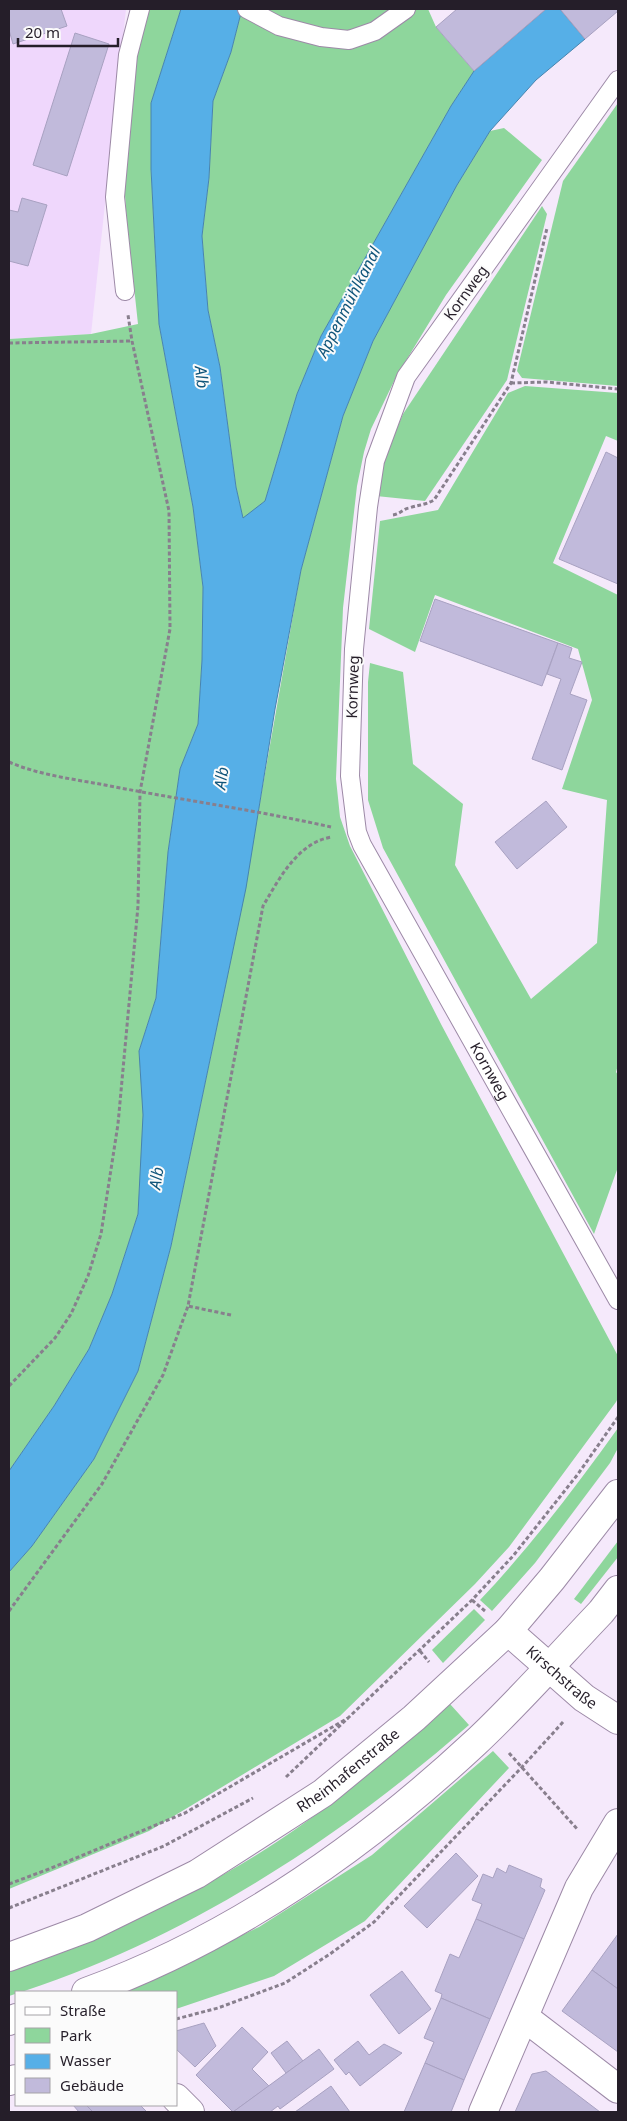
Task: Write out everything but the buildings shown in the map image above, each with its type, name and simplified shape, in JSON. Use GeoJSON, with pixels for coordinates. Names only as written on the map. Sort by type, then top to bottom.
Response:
{"type":"FeatureCollection","features":[{"type":"Feature","properties":{"kind":"main road","name":"Rheinhafenstraße"},"geometry":{"type":"LineString","coordinates":[[9,1957],[87,1928],[197,1874],[261,1835],[323,1793],[414,1718],[508,1631],[552,1579],[618,1494]]}},
{"type":"Feature","properties":{"kind":"main road"},"geometry":{"type":"LineString","coordinates":[[89,1991],[115,1982],[180,1952],[304,1881],[356,1844],[428,1785],[476,1742],[601,1612],[618,1590]]}},
{"type":"Feature","properties":{"kind":"main road","name":"Kirschstraße"},"geometry":{"type":"LineString","coordinates":[[508,1631],[584,1698],[618,1720]]}},
{"type":"Feature","properties":{"kind":"main road"},"geometry":{"type":"LineString","coordinates":[[483,2112],[579,1888],[618,1823]]}},
{"type":"Feature","properties":{"kind":"main road"},"geometry":{"type":"LineString","coordinates":[[524,2018],[618,2089]]}},
{"type":"Feature","properties":{"kind":"main road"},"geometry":{"type":"LineString","coordinates":[[178,2100],[190,2112]]}},
{"type":"Feature","properties":{"kind":"lane"},"geometry":{"type":"LineString","coordinates":[[125,291],[115,197],[128,55],[140,9]]}},
{"type":"Feature","properties":{"kind":"lane"},"geometry":{"type":"LineString","coordinates":[[253,12],[279,26],[321,37],[349,40],[375,31],[406,9]]}},
{"type":"Feature","properties":{"kind":"lane","name":"Kornweg"},"geometry":{"type":"LineString","coordinates":[[618,80],[406,377],[376,460],[368,507],[354,649],[350,776],[357,832],[362,845],[618,1300]]}},
{"type":"Feature","properties":{"kind":"path"},"geometry":{"type":"LineString","coordinates":[[406,508],[426,504],[434,500],[511,383],[555,191],[546,182]]}},
{"type":"Feature","properties":{"kind":"path"},"geometry":{"type":"LineString","coordinates":[[9,1386],[55,1338],[71,1314],[88,1276],[100,1234],[118,1124],[138,906],[140,792],[170,629],[170,511],[132,341],[125,291]]}},
{"type":"Feature","properties":{"kind":"path"},"geometry":{"type":"LineString","coordinates":[[9,343],[132,341]]}},
{"type":"Feature","properties":{"kind":"path"},"geometry":{"type":"LineString","coordinates":[[511,383],[548,382],[618,389]]}},
{"type":"Feature","properties":{"kind":"path"},"geometry":{"type":"LineString","coordinates":[[9,762],[27,770],[140,792],[278,814],[357,832]]}},
{"type":"Feature","properties":{"kind":"path"},"geometry":{"type":"LineString","coordinates":[[9,1611],[102,1484],[163,1375],[188,1306],[262,906],[286,867],[319,839],[357,832]]}},
{"type":"Feature","properties":{"kind":"path"},"geometry":{"type":"LineString","coordinates":[[188,1306],[231,1315]]}},
{"type":"Feature","properties":{"kind":"path"},"geometry":{"type":"LineString","coordinates":[[286,1778],[472,1600],[513,1556],[578,1474],[618,1417]]}},
{"type":"Feature","properties":{"kind":"path"},"geometry":{"type":"LineString","coordinates":[[178,2018],[218,2008],[285,1982],[330,1954],[374,1922],[522,1767],[584,1698]]}},
{"type":"Feature","properties":{"kind":"path"},"geometry":{"type":"LineString","coordinates":[[9,1884],[50,1870],[185,1813],[355,1714]]}},
{"type":"Feature","properties":{"kind":"path"},"geometry":{"type":"LineString","coordinates":[[522,1767],[599,1853]]}},
{"type":"Feature","properties":{"kind":"path"},"geometry":{"type":"LineString","coordinates":[[9,1908],[164,1846],[254,1798]]}},
{"type":"Feature","properties":{"kind":"shaded area"},"geometry":{"type":"Polygon","coordinates":[[[9,9],[126,9],[91,334],[9,339],[9,9]]]}},
{"type":"Feature","properties":{"kind":"green space"},"geometry":{"type":"Polygon","coordinates":[[[148,9],[181,9],[151,103],[151,169],[159,324],[193,507],[203,587],[202,660],[198,724],[180,769],[168,852],[156,998],[139,1051],[144,1115],[138,1214],[112,1294],[89,1349],[54,1406],[9,1471],[9,339],[91,334],[138,324],[126,209],[124,151],[130,89],[148,9]]]}},
{"type":"Feature","properties":{"kind":"green space"},"geometry":{"type":"Polygon","coordinates":[[[242,9],[428,9],[436,27],[474,71],[451,106],[321,336],[297,394],[265,501],[243,519],[236,487],[220,367],[208,310],[202,236],[209,178],[213,101],[231,52],[242,9]]]}},
{"type":"Feature","properties":{"kind":"green space"},"geometry":{"type":"Polygon","coordinates":[[[618,103],[618,386],[522,378],[517,371],[563,181],[618,103]]]}},
{"type":"Feature","properties":{"kind":"green space"},"geometry":{"type":"Polygon","coordinates":[[[504,128],[542,160],[446,295],[396,377],[371,429],[364,452],[357,486],[343,608],[336,779],[340,817],[350,846],[442,1026],[618,1356],[618,1398],[509,1547],[475,1584],[340,1716],[149,1831],[9,1889],[9,1572],[32,1546],[94,1459],[138,1371],[171,1246],[241,909],[301,570],[343,416],[373,341],[457,185],[490,131],[504,128]]]}},
{"type":"Feature","properties":{"kind":"green space"},"geometry":{"type":"Polygon","coordinates":[[[542,206],[547,214],[507,380],[425,501],[376,496],[385,456],[403,414],[542,206]]]}},
{"type":"Feature","properties":{"kind":"green space"},"geometry":{"type":"Polygon","coordinates":[[[525,386],[618,393],[618,441],[606,436],[553,563],[618,595],[618,1065],[616,1072],[618,1075],[618,1167],[594,1234],[383,848],[368,800],[368,682],[370,663],[403,672],[413,764],[463,804],[455,865],[531,999],[597,943],[607,800],[562,789],[592,700],[578,649],[435,595],[415,652],[369,629],[380,521],[438,510],[508,393],[525,386]]]}},
{"type":"Feature","properties":{"kind":"green space"},"geometry":{"type":"Polygon","coordinates":[[[618,1428],[618,1448],[610,1463],[535,1563],[492,1611],[480,1600],[552,1516],[618,1428]]]}},
{"type":"Feature","properties":{"kind":"green space"},"geometry":{"type":"Polygon","coordinates":[[[618,1541],[618,1557],[581,1604],[574,1599],[618,1541]]]}},
{"type":"Feature","properties":{"kind":"green space"},"geometry":{"type":"Polygon","coordinates":[[[474,1609],[485,1620],[443,1663],[432,1650],[474,1609]]]}},
{"type":"Feature","properties":{"kind":"green space"},"geometry":{"type":"Polygon","coordinates":[[[450,1704],[469,1725],[364,1810],[309,1849],[252,1885],[194,1918],[134,1948],[72,1974],[23,1991],[15,1991],[15,1994],[9,1996],[9,1972],[147,1914],[200,1888],[286,1836],[370,1773],[450,1704]]]}},
{"type":"Feature","properties":{"kind":"green space"},"geometry":{"type":"Polygon","coordinates":[[[493,1751],[509,1768],[365,1921],[274,1976],[178,2008],[178,1991],[122,1991],[259,1927],[372,1855],[493,1751]]]}},
{"type":"Feature","properties":{"kind":"water"},"geometry":{"type":"Polygon","coordinates":[[[181,9],[242,9],[231,52],[213,101],[209,178],[202,236],[208,310],[220,367],[236,487],[243,518],[265,501],[297,394],[321,336],[451,106],[474,71],[546,9],[560,9],[585,39],[536,80],[490,131],[457,185],[373,341],[343,416],[301,570],[275,709],[246,888],[171,1246],[138,1371],[94,1459],[32,1546],[9,1572],[9,1471],[54,1406],[89,1349],[112,1294],[138,1214],[143,1115],[139,1051],[156,998],[168,852],[180,769],[198,724],[202,660],[203,587],[193,507],[159,324],[151,169],[151,103],[181,9]]]}},
{"type":"Feature","properties":{"kind":"water label","name":"Appenmühlkanal"},"geometry":{"type":"Point","coordinates":[348,302]}},
{"type":"Feature","properties":{"kind":"water label","name":"Alb"},"geometry":{"type":"Point","coordinates":[202,377]}},
{"type":"Feature","properties":{"kind":"water label","name":"Alb"},"geometry":{"type":"Point","coordinates":[221,778]}},
{"type":"Feature","properties":{"kind":"water label","name":"Alb"},"geometry":{"type":"Point","coordinates":[156,1178]}}]}
